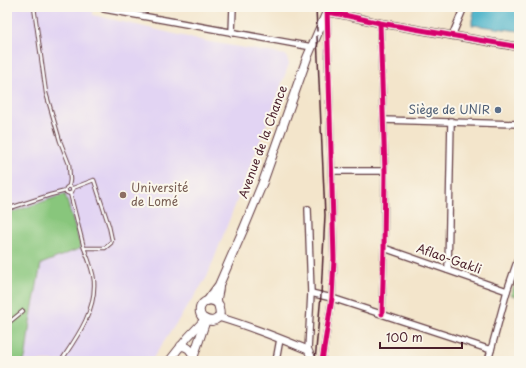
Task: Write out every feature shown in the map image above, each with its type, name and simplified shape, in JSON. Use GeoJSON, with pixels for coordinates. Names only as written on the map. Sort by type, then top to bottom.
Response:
{"type":"FeatureCollection","features":[{"type":"Feature","properties":{"kind":"main road","name":"Avenue de la Chance"},"geometry":{"type":"LineString","coordinates":[[212,315],[200,310],[201,306],[208,300],[219,285],[263,182],[312,47],[328,9]]}},
{"type":"Feature","properties":{"kind":"main road","name":"Avenue de la Chance"},"geometry":{"type":"LineString","coordinates":[[194,356],[199,339],[212,315],[217,300],[219,285]]}},
{"type":"Feature","properties":{"kind":"main road"},"geometry":{"type":"LineString","coordinates":[[208,300],[216,302],[212,315]]}},
{"type":"Feature","properties":{"kind":"main road"},"geometry":{"type":"LineString","coordinates":[[181,346],[188,348],[194,356]]}},
{"type":"Feature","properties":{"kind":"street"},"geometry":{"type":"LineString","coordinates":[[232,33],[233,7]]}},
{"type":"Feature","properties":{"kind":"street"},"geometry":{"type":"LineString","coordinates":[[452,36],[464,7]]}},
{"type":"Feature","properties":{"kind":"street"},"geometry":{"type":"LineString","coordinates":[[104,8],[312,47]]}},
{"type":"Feature","properties":{"kind":"street"},"geometry":{"type":"LineString","coordinates":[[322,361],[332,298],[334,260],[328,9],[344,15],[380,24],[519,47]]}},
{"type":"Feature","properties":{"kind":"street"},"geometry":{"type":"LineString","coordinates":[[380,24],[385,171],[382,314]]}},
{"type":"Feature","properties":{"kind":"street"},"geometry":{"type":"LineString","coordinates":[[383,120],[519,124]]}},
{"type":"Feature","properties":{"kind":"street"},"geometry":{"type":"LineString","coordinates":[[448,270],[451,121]]}},
{"type":"Feature","properties":{"kind":"street"},"geometry":{"type":"LineString","coordinates":[[332,171],[385,171]]}},
{"type":"Feature","properties":{"kind":"street"},"geometry":{"type":"LineString","coordinates":[[308,208],[312,293],[308,350],[313,361]]}},
{"type":"Feature","properties":{"kind":"street","name":"Aflao-Gakli"},"geometry":{"type":"LineString","coordinates":[[384,248],[507,291]]}},
{"type":"Feature","properties":{"kind":"street"},"geometry":{"type":"LineString","coordinates":[[488,361],[507,291],[519,256]]}},
{"type":"Feature","properties":{"kind":"street"},"geometry":{"type":"LineString","coordinates":[[312,293],[332,298],[491,350]]}},
{"type":"Feature","properties":{"kind":"street"},"geometry":{"type":"LineString","coordinates":[[168,361],[188,337],[212,315],[240,323],[308,350]]}},
{"type":"Feature","properties":{"kind":"street"},"geometry":{"type":"LineString","coordinates":[[276,361],[280,338]]}},
{"type":"Feature","properties":{"kind":"lane"},"geometry":{"type":"LineString","coordinates":[[34,7],[46,93],[68,164],[70,180],[66,191]]}},
{"type":"Feature","properties":{"kind":"lane"},"geometry":{"type":"LineString","coordinates":[[90,7],[104,8]]}},
{"type":"Feature","properties":{"kind":"lane"},"geometry":{"type":"LineString","coordinates":[[61,361],[86,320],[93,294],[94,280],[84,248],[70,193],[73,188],[94,180],[112,240],[105,248],[84,248]]}},
{"type":"Feature","properties":{"kind":"lane"},"geometry":{"type":"LineString","coordinates":[[69,186],[73,188]]}},
{"type":"Feature","properties":{"kind":"lane"},"geometry":{"type":"LineString","coordinates":[[7,209],[50,195],[66,191],[70,193]]}},
{"type":"Feature","properties":{"kind":"lane"},"geometry":{"type":"LineString","coordinates":[[7,324],[23,311]]}},
{"type":"Feature","properties":{"kind":"shaded area","name":"Université de Lomé"},"geometry":{"type":"Polygon","coordinates":[[[7,7],[93,7],[93,15],[205,41],[286,55],[289,64],[207,277],[151,361],[7,361],[7,7]]]}},
{"type":"Feature","properties":{"kind":"green space"},"geometry":{"type":"Polygon","coordinates":[[[65,194],[81,248],[41,264],[24,361],[7,361],[7,214],[65,194]]]}},
{"type":"Feature","properties":{"kind":"green space"},"geometry":{"type":"Polygon","coordinates":[[[519,271],[519,297],[511,295],[519,271]]]}},
{"type":"Feature","properties":{"kind":"water"},"geometry":{"type":"Polygon","coordinates":[[[475,7],[519,7],[519,31],[472,25],[475,7]]]}},
{"type":"Feature","properties":{"kind":"railway"},"geometry":{"type":"LineString","coordinates":[[316,7],[317,31]]}},
{"type":"Feature","properties":{"kind":"railway"},"geometry":{"type":"LineString","coordinates":[[315,361],[321,295],[325,215],[317,36]]}},
{"type":"Feature","properties":{"kind":"cycle path"},"geometry":{"type":"LineString","coordinates":[[322,361],[332,298],[334,259],[327,7]]}},
{"type":"Feature","properties":{"kind":"cycle path"},"geometry":{"type":"LineString","coordinates":[[327,12],[380,23],[519,47]]}},
{"type":"Feature","properties":{"kind":"cycle path"},"geometry":{"type":"LineString","coordinates":[[380,23],[385,171],[382,314]]}},
{"type":"Feature","properties":{"kind":"place","name":"Siège de UNIR"},"geometry":{"type":"Point","coordinates":[498,110]}},
{"type":"Feature","properties":{"kind":"place","name":"Université de Lomé"},"geometry":{"type":"Point","coordinates":[123,195]}}]}
